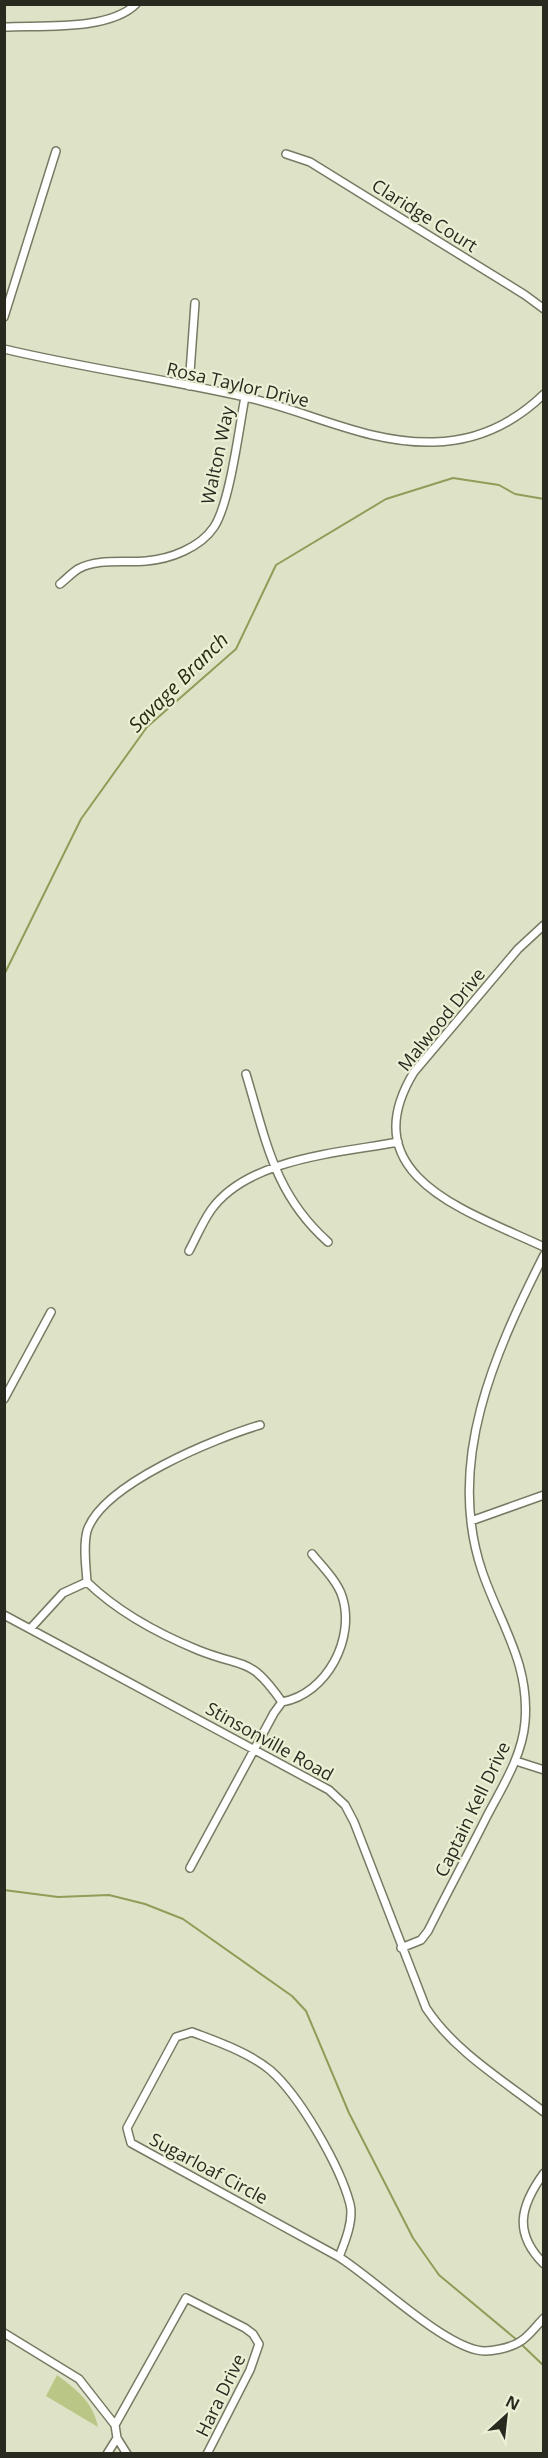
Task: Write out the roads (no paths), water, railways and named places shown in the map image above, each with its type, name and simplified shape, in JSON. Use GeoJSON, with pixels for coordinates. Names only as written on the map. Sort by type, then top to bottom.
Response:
{"type":"FeatureCollection","features":[{"type":"Feature","properties":{"kind":"street"},"geometry":{"type":"LineString","coordinates":[[4,27],[102,21],[124,14],[136,4]]}},
{"type":"Feature","properties":{"kind":"street"},"geometry":{"type":"LineString","coordinates":[[4,317],[56,151]]}},
{"type":"Feature","properties":{"kind":"street","name":"Claridge Court"},"geometry":{"type":"LineString","coordinates":[[286,154],[310,162],[525,295],[543,309]]}},
{"type":"Feature","properties":{"kind":"street"},"geometry":{"type":"LineString","coordinates":[[189,386],[195,303]]}},
{"type":"Feature","properties":{"kind":"street","name":"Rosa Taylor Drive"},"geometry":{"type":"LineString","coordinates":[[4,350],[245,397],[288,408],[366,435],[399,441],[463,439],[484,434],[511,420],[543,394]]}},
{"type":"Feature","properties":{"kind":"street","name":"Walton Way"},"geometry":{"type":"LineString","coordinates":[[60,584],[77,570],[88,565],[159,559],[183,551],[205,537],[214,527],[223,506],[245,397]]}},
{"type":"Feature","properties":{"kind":"street","name":"Malwood Drive"},"geometry":{"type":"LineString","coordinates":[[543,925],[518,950],[414,1072],[402,1091],[398,1108],[398,1142],[408,1167],[419,1182],[462,1208],[543,1247]]}},
{"type":"Feature","properties":{"kind":"street"},"geometry":{"type":"LineString","coordinates":[[246,1074],[281,1184],[299,1213],[328,1242]]}},
{"type":"Feature","properties":{"kind":"street"},"geometry":{"type":"LineString","coordinates":[[189,1251],[212,1209],[243,1182],[274,1167],[398,1142]]}},
{"type":"Feature","properties":{"kind":"street","name":"Captain Kell Drive"},"geometry":{"type":"LineString","coordinates":[[401,1948],[421,1940],[428,1931],[522,1746],[525,1722],[524,1680],[510,1633],[482,1570],[471,1521],[470,1468],[481,1404],[510,1320],[543,1255]]}},
{"type":"Feature","properties":{"kind":"street"},"geometry":{"type":"LineString","coordinates":[[4,1399],[51,1312]]}},
{"type":"Feature","properties":{"kind":"street"},"geometry":{"type":"LineString","coordinates":[[260,1425],[204,1444],[163,1464],[105,1506],[87,1531],[87,1582],[111,1603],[197,1650],[254,1668],[264,1677],[282,1702]]}},
{"type":"Feature","properties":{"kind":"street"},"geometry":{"type":"LineString","coordinates":[[471,1521],[543,1494]]}},
{"type":"Feature","properties":{"kind":"street"},"geometry":{"type":"LineString","coordinates":[[190,1868],[253,1749],[282,1702],[291,1700],[327,1675],[345,1632],[346,1614],[341,1594],[312,1554]]}},
{"type":"Feature","properties":{"kind":"street"},"geometry":{"type":"LineString","coordinates":[[30,1629],[63,1593],[87,1582]]}},
{"type":"Feature","properties":{"kind":"street","name":"Stinsonville Road"},"geometry":{"type":"LineString","coordinates":[[4,1615],[329,1790],[345,1805],[364,1847],[401,1948],[426,2008],[435,2022],[464,2049],[543,2112]]}},
{"type":"Feature","properties":{"kind":"street"},"geometry":{"type":"LineString","coordinates":[[516,1761],[543,1770]]}},
{"type":"Feature","properties":{"kind":"street","name":"Sugarloaf Circle"},"geometry":{"type":"LineString","coordinates":[[339,2257],[345,2241],[350,2205],[327,2151],[299,2103],[271,2071],[248,2055],[192,2032],[176,2037],[127,2128],[131,2144],[339,2257],[459,2343],[478,2351],[497,2350],[521,2342],[543,2318]]}},
{"type":"Feature","properties":{"kind":"street"},"geometry":{"type":"LineString","coordinates":[[543,2173],[526,2200],[522,2226],[528,2244],[543,2265]]}},
{"type":"Feature","properties":{"kind":"street","name":"Hara Drive"},"geometry":{"type":"LineString","coordinates":[[115,2425],[186,2298],[245,2328],[253,2334],[259,2344],[250,2370],[207,2454]]}},
{"type":"Feature","properties":{"kind":"street"},"geometry":{"type":"LineString","coordinates":[[4,2333],[79,2379],[115,2425],[117,2438],[127,2454]]}},
{"type":"Feature","properties":{"kind":"street"},"geometry":{"type":"LineString","coordinates":[[107,2454],[117,2438]]}},
{"type":"Feature","properties":{"kind":"waterway","name":"Savage Branch"},"geometry":{"type":"LineString","coordinates":[[4,975],[81,819],[147,727],[236,649],[276,565],[386,499],[453,478],[499,485],[515,494],[544,499]]}},
{"type":"Feature","properties":{"kind":"waterway"},"geometry":{"type":"LineString","coordinates":[[4,1890],[58,1897],[109,1895],[145,1904],[183,1919],[292,1996],[306,2011],[349,2113],[413,2238],[439,2275],[517,2340]]}},
{"type":"Feature","properties":{"kind":"waterway"},"geometry":{"type":"LineString","coordinates":[[521,2344],[544,2366]]}}]}
